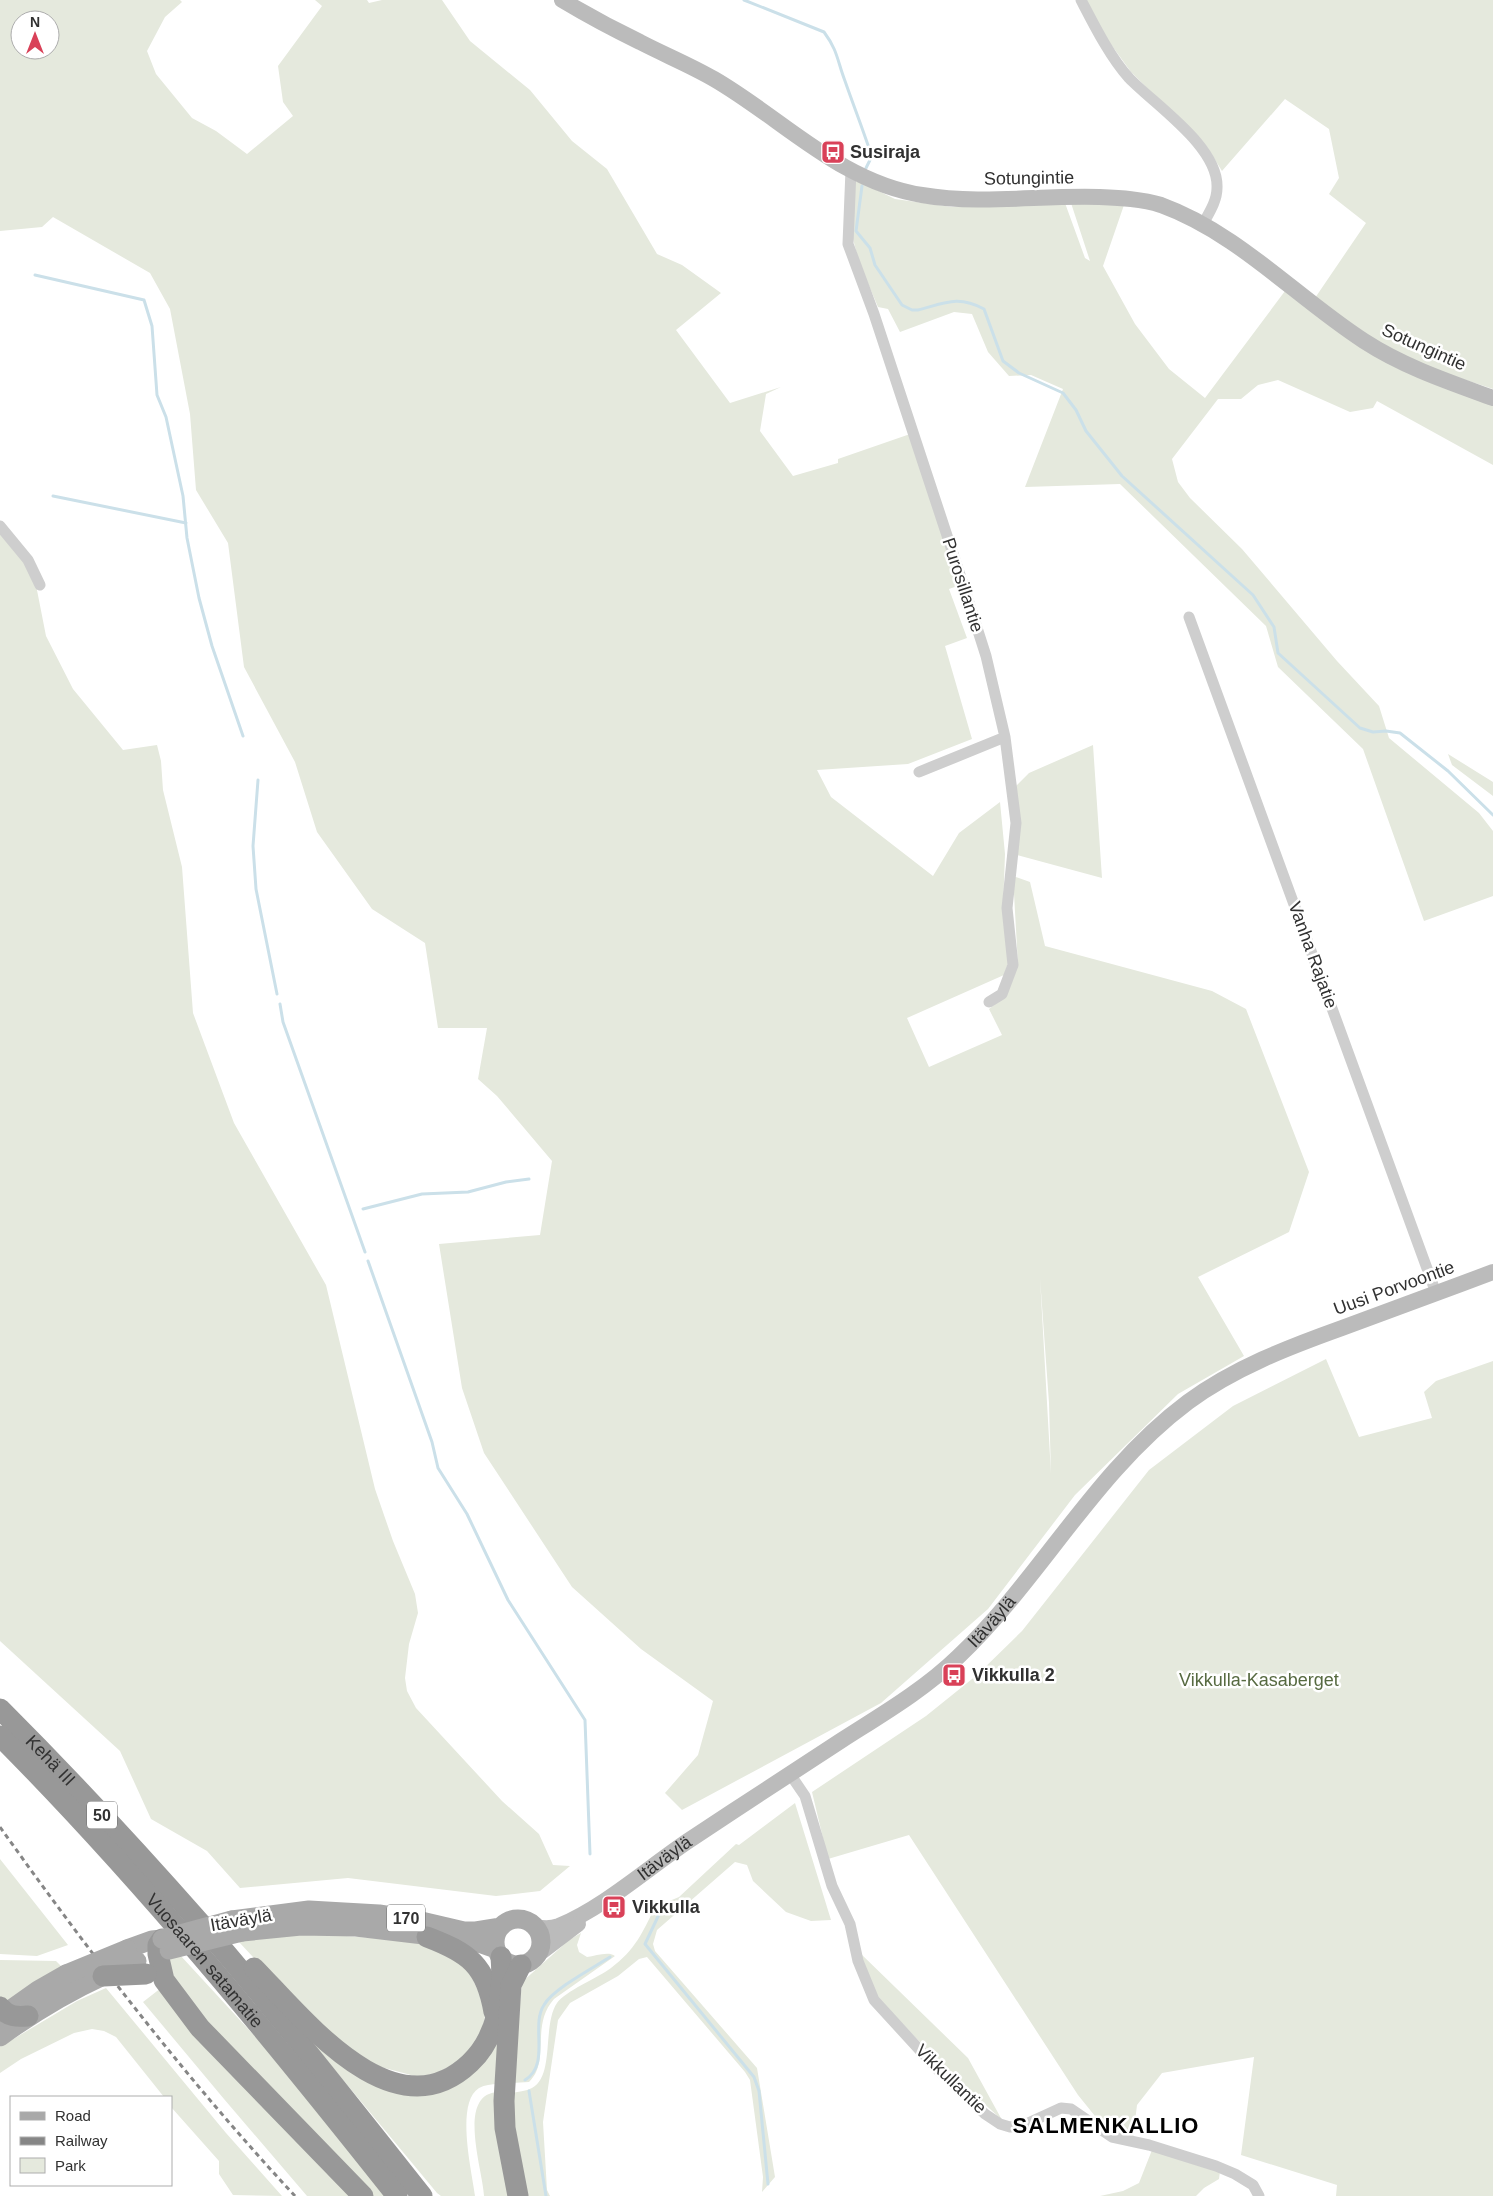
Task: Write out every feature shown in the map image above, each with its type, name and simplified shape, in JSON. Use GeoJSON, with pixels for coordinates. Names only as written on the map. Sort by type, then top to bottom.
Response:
{"type":"FeatureCollection","features":[{"type":"Feature","properties":{"kind":"highway","name":"Kehä III"},"geometry":{"type":"LineString","coordinates":[[0,1708],[202,1925]]}},
{"type":"Feature","properties":{"kind":"highway","name":"Vuosaaren satamatie"},"geometry":{"type":"LineString","coordinates":[[0,1736],[186,1936],[285,2055],[397,2196]]}},
{"type":"Feature","properties":{"kind":"highway"},"geometry":{"type":"LineString","coordinates":[[202,1925],[236,1950],[310,2025],[340,2052],[364,2070],[388,2082],[422,2086],[442,2082],[453,2076],[464,2069],[482,2050],[490,2035],[503,1984],[498,1953]]}},
{"type":"Feature","properties":{"kind":"highway","name":"Vuosaaren satamatie"},"geometry":{"type":"LineString","coordinates":[[202,1925],[292,2033],[422,2196]]}},
{"type":"Feature","properties":{"kind":"highway"},"geometry":{"type":"LineString","coordinates":[[427,1937],[452,1946],[474,1962],[488,1985],[495,2017]]}},
{"type":"Feature","properties":{"kind":"highway"},"geometry":{"type":"LineString","coordinates":[[103,1976],[144,1966],[163,1948]]}},
{"type":"Feature","properties":{"kind":"highway"},"geometry":{"type":"LineString","coordinates":[[518,2196],[505,2128],[504,2102],[511,1985],[528,1960]]}},
{"type":"Feature","properties":{"kind":"highway"},"geometry":{"type":"LineString","coordinates":[[144,1966],[200,2028],[363,2196]]}},
{"type":"Feature","properties":{"kind":"highway"},"geometry":{"type":"LineString","coordinates":[[2,2012],[11,2016],[28,2016]]}},
{"type":"Feature","properties":{"kind":"main road","name":"Sotungintie"},"geometry":{"type":"LineString","coordinates":[[562,0],[597,20],[713,78],[812,147],[851,170],[880,184],[923,195],[987,199],[1124,198],[1158,204],[1204,224],[1363,340],[1392,357],[1493,398]]}},
{"type":"Feature","properties":{"kind":"main road","name":"Uusi Porvoontie"},"geometry":{"type":"LineString","coordinates":[[1308,1341],[1493,1272]]}},
{"type":"Feature","properties":{"kind":"main road","name":"Itäväylä"},"geometry":{"type":"LineString","coordinates":[[536,1927],[546,1930],[558,1926],[594,1907],[686,1842],[905,1698],[956,1659],[999,1614],[1084,1505],[1146,1436],[1191,1400],[1217,1384],[1263,1360],[1308,1341]]}},
{"type":"Feature","properties":{"kind":"main road","name":"Itäväylä"},"geometry":{"type":"LineString","coordinates":[[528,1960],[574,1928],[594,1907]]}},
{"type":"Feature","properties":{"kind":"main road","name":"Itäväylä"},"geometry":{"type":"LineString","coordinates":[[2,2012],[71,1981],[144,1966],[152,1940],[163,1948],[237,1926],[309,1910],[379,1914],[417,1920],[464,1931],[476,1931],[501,1926]]}},
{"type":"Feature","properties":{"kind":"main road"},"geometry":{"type":"LineString","coordinates":[[521,1919],[536,1927],[541,1939],[540,1947],[528,1960],[513,1964],[498,1953],[497,1933],[501,1926],[507,1922],[521,1919]]}},
{"type":"Feature","properties":{"kind":"main road","name":"Itäväylä"},"geometry":{"type":"LineString","coordinates":[[237,1926],[273,1928],[356,1927],[482,1944],[498,1953]]}},
{"type":"Feature","properties":{"kind":"main road","name":"Itäväylä"},"geometry":{"type":"LineString","coordinates":[[0,2037],[71,1981],[103,1976]]}},
{"type":"Feature","properties":{"kind":"street"},"geometry":{"type":"LineString","coordinates":[[1081,0],[1097,31],[1128,76],[1204,148],[1214,166],[1217,189],[1204,224]]}},
{"type":"Feature","properties":{"kind":"street","name":"Purosillantie"},"geometry":{"type":"LineString","coordinates":[[851,170],[848,244],[874,314],[966,593],[986,656],[1005,737],[1016,822],[1007,908],[1012,965],[1002,994],[989,1002]]}},
{"type":"Feature","properties":{"kind":"street"},"geometry":{"type":"LineString","coordinates":[[0,526],[28,560],[40,586]]}},
{"type":"Feature","properties":{"kind":"street","name":"Vanha Rajatie"},"geometry":{"type":"LineString","coordinates":[[1189,617],[1436,1293]]}},
{"type":"Feature","properties":{"kind":"street"},"geometry":{"type":"LineString","coordinates":[[919,772],[1005,737]]}},
{"type":"Feature","properties":{"kind":"street","name":"Vikkullantie"},"geometry":{"type":"LineString","coordinates":[[790,1774],[805,1796],[832,1886],[850,1924],[858,1961],[874,2000],[938,2070],[985,2114],[1000,2124],[1010,2126],[1024,2125],[1061,2108],[1071,2109],[1112,2137],[1174,2153],[1236,2174],[1253,2186],[1259,2196]]}},
{"type":"Feature","properties":{"kind":"green space"},"geometry":{"type":"Polygon","coordinates":[[[0,0],[180,0],[182,2],[165,17],[147,51],[156,74],[192,118],[216,131],[247,154],[293,116],[283,102],[278,66],[322,6],[315,0],[367,0],[369,3],[382,0],[442,0],[470,41],[530,90],[572,141],[607,169],[657,254],[682,265],[721,293],[676,330],[730,403],[781,387],[766,394],[760,431],[793,476],[838,463],[838,459],[913,433],[963,584],[949,589],[967,638],[945,646],[972,739],[908,764],[817,770],[831,797],[933,876],[959,833],[1000,802],[1005,854],[1003,908],[1008,963],[1004,975],[907,1018],[929,1067],[1002,1035],[989,1009],[1004,997],[1018,965],[1013,876],[1030,882],[1045,946],[1212,991],[1246,1009],[1309,1172],[1289,1232],[1198,1277],[1244,1356],[1178,1394],[1075,1495],[988,1609],[881,1703],[682,1810],[665,1793],[698,1755],[713,1701],[641,1649],[572,1587],[484,1453],[462,1388],[439,1244],[540,1235],[552,1161],[497,1096],[478,1079],[487,1028],[438,1028],[425,943],[372,909],[317,832],[295,762],[244,667],[228,543],[196,490],[190,414],[170,309],[150,273],[53,217],[42,227],[0,231],[0,0]],[[1040,1278],[1051,1474],[1049,1403],[1040,1278]]]}},
{"type":"Feature","properties":{"kind":"green space"},"geometry":{"type":"Polygon","coordinates":[[[1086,0],[1493,0],[1493,389],[1445,373],[1388,349],[1315,298],[1366,223],[1329,194],[1339,178],[1329,129],[1285,99],[1222,171],[1207,147],[1131,72],[1102,32],[1086,0]]]}},
{"type":"Feature","properties":{"kind":"green space"},"geometry":{"type":"Polygon","coordinates":[[[858,181],[895,199],[952,207],[1065,203],[1085,258],[1090,261],[1071,203],[1124,205],[1103,266],[1135,324],[1169,369],[1205,398],[1285,291],[1493,404],[1493,465],[1377,401],[1373,408],[1350,412],[1278,380],[1258,385],[1241,399],[1218,399],[1172,459],[1178,482],[1190,498],[1242,549],[1337,661],[1379,706],[1389,738],[1479,813],[1493,831],[1493,896],[1424,921],[1363,749],[1278,667],[1266,626],[1120,484],[1025,487],[1063,389],[1031,375],[1009,376],[988,352],[972,314],[954,312],[900,332],[888,309],[878,307],[859,262],[852,235],[854,183],[858,181]]]}},
{"type":"Feature","properties":{"kind":"green space"},"geometry":{"type":"Polygon","coordinates":[[[0,534],[25,563],[36,585],[46,636],[73,689],[123,750],[157,745],[161,761],[163,790],[182,867],[193,1013],[234,1123],[326,1285],[375,1489],[393,1541],[415,1594],[418,1613],[409,1644],[405,1678],[407,1691],[416,1708],[502,1801],[539,1834],[553,1865],[570,1866],[540,1891],[496,1896],[348,1878],[240,1888],[207,1851],[151,1819],[120,1751],[0,1641],[0,534]]]}},
{"type":"Feature","properties":{"kind":"green space"},"geometry":{"type":"Polygon","coordinates":[[[1093,745],[1102,878],[1017,855],[1016,786],[1029,773],[1093,745]]]}},
{"type":"Feature","properties":{"kind":"green space"},"geometry":{"type":"Polygon","coordinates":[[[1448,754],[1493,782],[1493,796],[1452,765],[1448,754]]]}},
{"type":"Feature","properties":{"kind":"green space","name":"Vikkulla-Kasaberget"},"geometry":{"type":"Polygon","coordinates":[[[1326,1359],[1359,1437],[1432,1418],[1424,1392],[1436,1381],[1493,1361],[1493,2196],[1336,2196],[1337,2185],[1241,2155],[1254,2057],[1162,2073],[1137,2105],[1133,2138],[1103,2126],[1078,2095],[909,1835],[828,1859],[812,1792],[926,1716],[977,1675],[1022,1631],[1149,1470],[1233,1406],[1326,1359]]]}},
{"type":"Feature","properties":{"kind":"green space"},"geometry":{"type":"Polygon","coordinates":[[[795,1803],[831,1920],[811,1921],[786,1912],[753,1881],[747,1865],[735,1862],[657,1930],[653,1944],[655,1951],[757,2068],[775,2177],[762,2192],[763,2177],[750,2080],[647,1957],[639,1959],[618,1976],[570,2003],[558,2020],[543,2122],[547,2190],[550,2196],[524,2196],[510,2093],[532,2088],[539,2082],[544,2073],[550,2024],[557,2003],[567,1994],[611,1968],[619,1961],[642,1933],[655,1907],[679,1897],[736,1844],[739,1845],[795,1803]]]}},
{"type":"Feature","properties":{"kind":"green space"},"geometry":{"type":"Polygon","coordinates":[[[0,1859],[68,1945],[37,1956],[0,1954],[0,1859]]]}},
{"type":"Feature","properties":{"kind":"green space"},"geometry":{"type":"Polygon","coordinates":[[[581,1933],[577,1945],[579,1952],[587,1957],[605,1954],[615,1956],[554,1999],[547,2009],[543,2020],[539,2064],[535,2074],[529,2082],[512,2083],[522,1982],[569,1940],[581,1933]]]}},
{"type":"Feature","properties":{"kind":"green space"},"geometry":{"type":"Polygon","coordinates":[[[320,1934],[399,1940],[427,1945],[462,1958],[486,2006],[484,2023],[472,2054],[426,2079],[362,2062],[283,1989],[239,1942],[264,1937],[320,1934]]]}},
{"type":"Feature","properties":{"kind":"green space"},"geometry":{"type":"Polygon","coordinates":[[[859,1952],[968,2058],[1002,2120],[941,2064],[878,1998],[859,1952]]]}},
{"type":"Feature","properties":{"kind":"green space"},"geometry":{"type":"Polygon","coordinates":[[[180,1955],[297,2082],[385,2196],[371,2196],[221,2038],[182,1991],[164,1959],[180,1955]]]}},
{"type":"Feature","properties":{"kind":"green space"},"geometry":{"type":"Polygon","coordinates":[[[0,1960],[56,1961],[64,1969],[7,2004],[0,2000],[0,1960]]]}},
{"type":"Feature","properties":{"kind":"green space"},"geometry":{"type":"Polygon","coordinates":[[[106,1988],[226,2133],[282,2196],[233,2195],[219,2174],[219,2161],[172,2108],[172,2096],[163,2096],[116,2037],[104,2031],[92,2029],[74,2033],[21,2059],[0,2073],[0,2047],[77,2001],[106,1988]]]}},
{"type":"Feature","properties":{"kind":"green space"},"geometry":{"type":"Polygon","coordinates":[[[161,1988],[352,2196],[307,2196],[143,2002],[161,1988]]]}},
{"type":"Feature","properties":{"kind":"green space"},"geometry":{"type":"Polygon","coordinates":[[[290,2016],[331,2053],[442,2090],[468,2075],[497,2039],[498,2084],[479,2088],[472,2096],[466,2122],[475,2196],[441,2196],[437,2193],[290,2016]]]}},
{"type":"Feature","properties":{"kind":"green space"},"geometry":{"type":"Polygon","coordinates":[[[498,2092],[513,2196],[484,2196],[477,2152],[475,2119],[478,2105],[485,2096],[498,2092]]]}},
{"type":"Feature","properties":{"kind":"green space"},"geometry":{"type":"Polygon","coordinates":[[[1152,2150],[1220,2171],[1219,2179],[1204,2188],[1196,2196],[1100,2196],[1123,2191],[1139,2183],[1152,2150]]]}},
{"type":"Feature","properties":{"kind":"waterway"},"geometry":{"type":"LineString","coordinates":[[744,0],[824,32],[835,50],[870,151],[870,160],[866,168]]}},
{"type":"Feature","properties":{"kind":"waterway"},"geometry":{"type":"LineString","coordinates":[[862,186],[856,231],[870,248],[875,265],[902,305],[912,310],[918,310],[959,301],[984,309],[1003,361],[1019,373],[1063,393],[1076,410],[1086,431],[1122,476],[1253,595],[1274,627],[1278,653],[1360,728],[1373,732],[1400,733],[1448,771],[1493,815]]}},
{"type":"Feature","properties":{"kind":"waterway"},"geometry":{"type":"LineString","coordinates":[[35,275],[144,300],[152,326],[157,395],[166,417],[183,496],[187,538],[199,598],[212,646],[243,736]]}},
{"type":"Feature","properties":{"kind":"waterway"},"geometry":{"type":"LineString","coordinates":[[53,496],[186,523]]}},
{"type":"Feature","properties":{"kind":"waterway"},"geometry":{"type":"LineString","coordinates":[[258,780],[253,846],[256,889],[277,994]]}},
{"type":"Feature","properties":{"kind":"waterway"},"geometry":{"type":"LineString","coordinates":[[280,1004],[283,1022],[365,1252]]}},
{"type":"Feature","properties":{"kind":"waterway"},"geometry":{"type":"LineString","coordinates":[[363,1209],[422,1194],[468,1192],[506,1182],[529,1179]]}},
{"type":"Feature","properties":{"kind":"waterway"},"geometry":{"type":"LineString","coordinates":[[368,1261],[432,1442],[438,1468],[467,1514],[508,1600],[585,1720],[590,1854]]}},
{"type":"Feature","properties":{"kind":"waterway"},"geometry":{"type":"LineString","coordinates":[[662,1908],[645,1944],[754,2077],[759,2091],[768,2184]]}},
{"type":"Feature","properties":{"kind":"waterway"},"geometry":{"type":"LineString","coordinates":[[525,2080],[533,2073],[537,2064],[540,2014],[544,2005],[564,1986],[610,1957]]}},
{"type":"Feature","properties":{"kind":"waterway"},"geometry":{"type":"LineString","coordinates":[[529,2091],[546,2196]]}},
{"type":"Feature","properties":{"kind":"railway"},"geometry":{"type":"LineString","coordinates":[[0,1827],[105,1970],[217,2108],[295,2196]]}},
{"type":"Feature","properties":{"kind":"place","name":"Susiraja"},"geometry":{"type":"Point","coordinates":[833,152]}},
{"type":"Feature","properties":{"kind":"place","name":"Vikkulla 2"},"geometry":{"type":"Point","coordinates":[954,1675]}},
{"type":"Feature","properties":{"kind":"place","name":"Vikkulla"},"geometry":{"type":"Point","coordinates":[614,1907]}},
{"type":"Feature","properties":{"kind":"district","name":"SALMENKALLIO"},"geometry":{"type":"Point","coordinates":[1106,2125]}}]}
